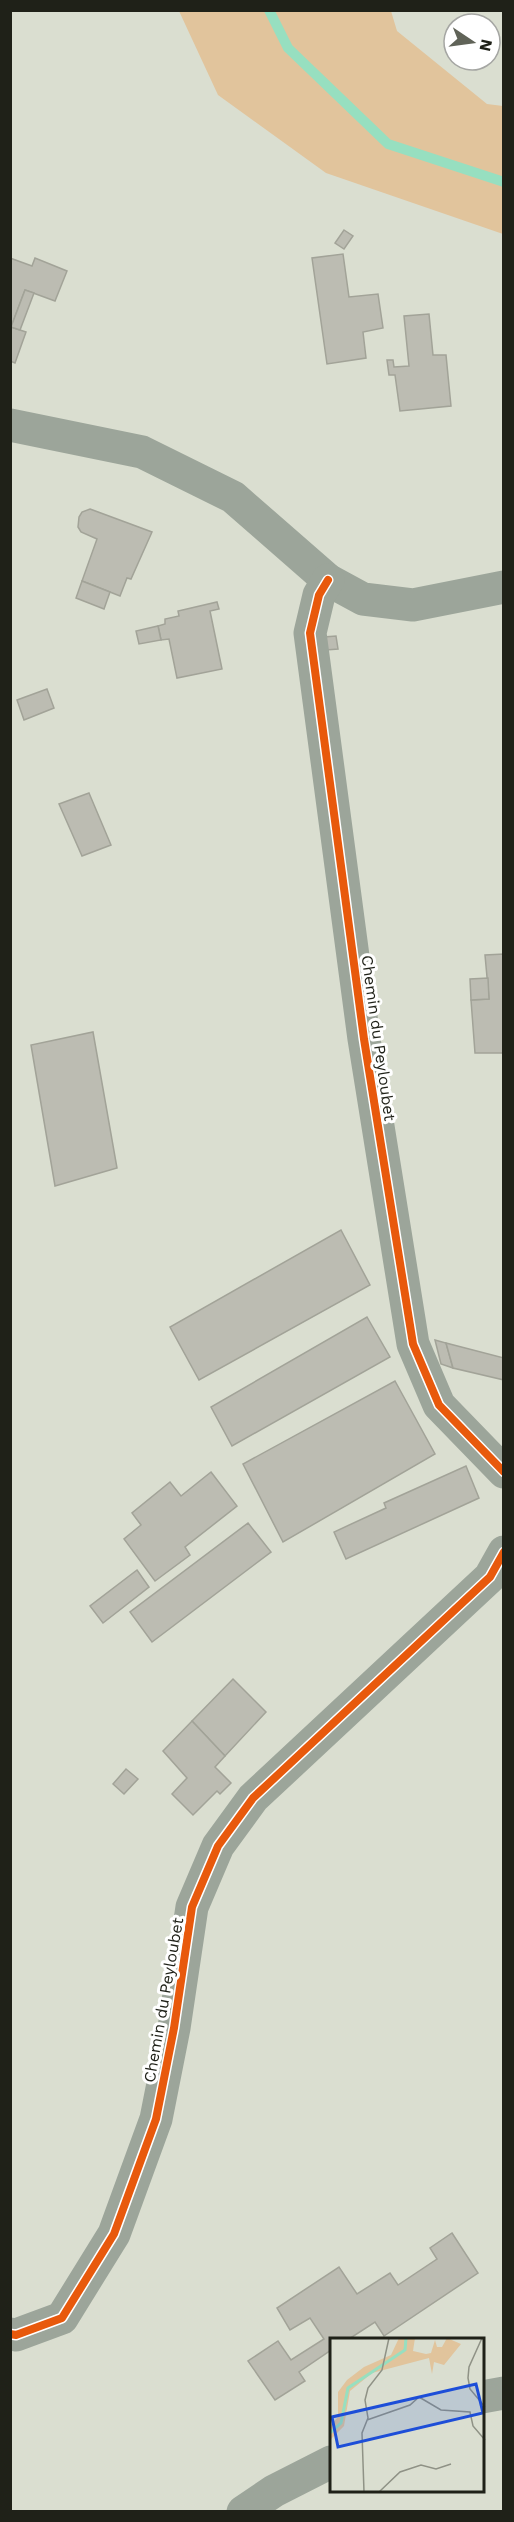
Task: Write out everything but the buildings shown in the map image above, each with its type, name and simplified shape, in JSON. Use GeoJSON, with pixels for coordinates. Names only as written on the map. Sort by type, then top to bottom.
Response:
{"type":"FeatureCollection","features":[{"type":"Feature","properties":{"kind":"street"},"geometry":{"type":"LineString","coordinates":[[10,425],[142,452],[233,497],[328,580],[363,599],[413,605],[504,587]]}},
{"type":"Feature","properties":{"kind":"street","name":"Chemin du Peyloubet"},"geometry":{"type":"LineString","coordinates":[[328,580],[319,595],[310,633],[364,1039],[413,1344],[439,1405],[504,1472]]}},
{"type":"Feature","properties":{"kind":"street","name":"Chemin du Peyloubet"},"geometry":{"type":"LineString","coordinates":[[10,2334],[16,2335],[62,2318],[114,2234],[156,2119],[174,2028],[192,1907],[218,1846],[253,1798],[490,1577],[504,1552]]}},
{"type":"Feature","properties":{"kind":"street"},"geometry":{"type":"LineString","coordinates":[[484,2397],[504,2393]]}},
{"type":"Feature","properties":{"kind":"street"},"geometry":{"type":"LineString","coordinates":[[243,2511],[274,2491],[330,2463]]}},
{"type":"Feature","properties":{"kind":"shaded area"},"geometry":{"type":"Polygon","coordinates":[[[179,11],[391,11],[397,31],[442,68],[442,72],[448,72],[487,104],[503,106],[503,234],[326,173],[218,95],[179,11]]]}},
{"type":"Feature","properties":{"kind":"waterway"},"geometry":{"type":"LineString","coordinates":[[269,10],[288,48],[388,144],[504,182]]}},
{"type":"Feature","properties":{"kind":"cycle path"},"geometry":{"type":"LineString","coordinates":[[328,580],[319,595],[310,633],[364,1039],[413,1344],[439,1405],[504,1472]]}},
{"type":"Feature","properties":{"kind":"cycle path"},"geometry":{"type":"LineString","coordinates":[[10,2334],[16,2335],[62,2318],[114,2234],[156,2119],[174,2028],[192,1907],[218,1846],[253,1798],[490,1577],[504,1552]]}}]}
